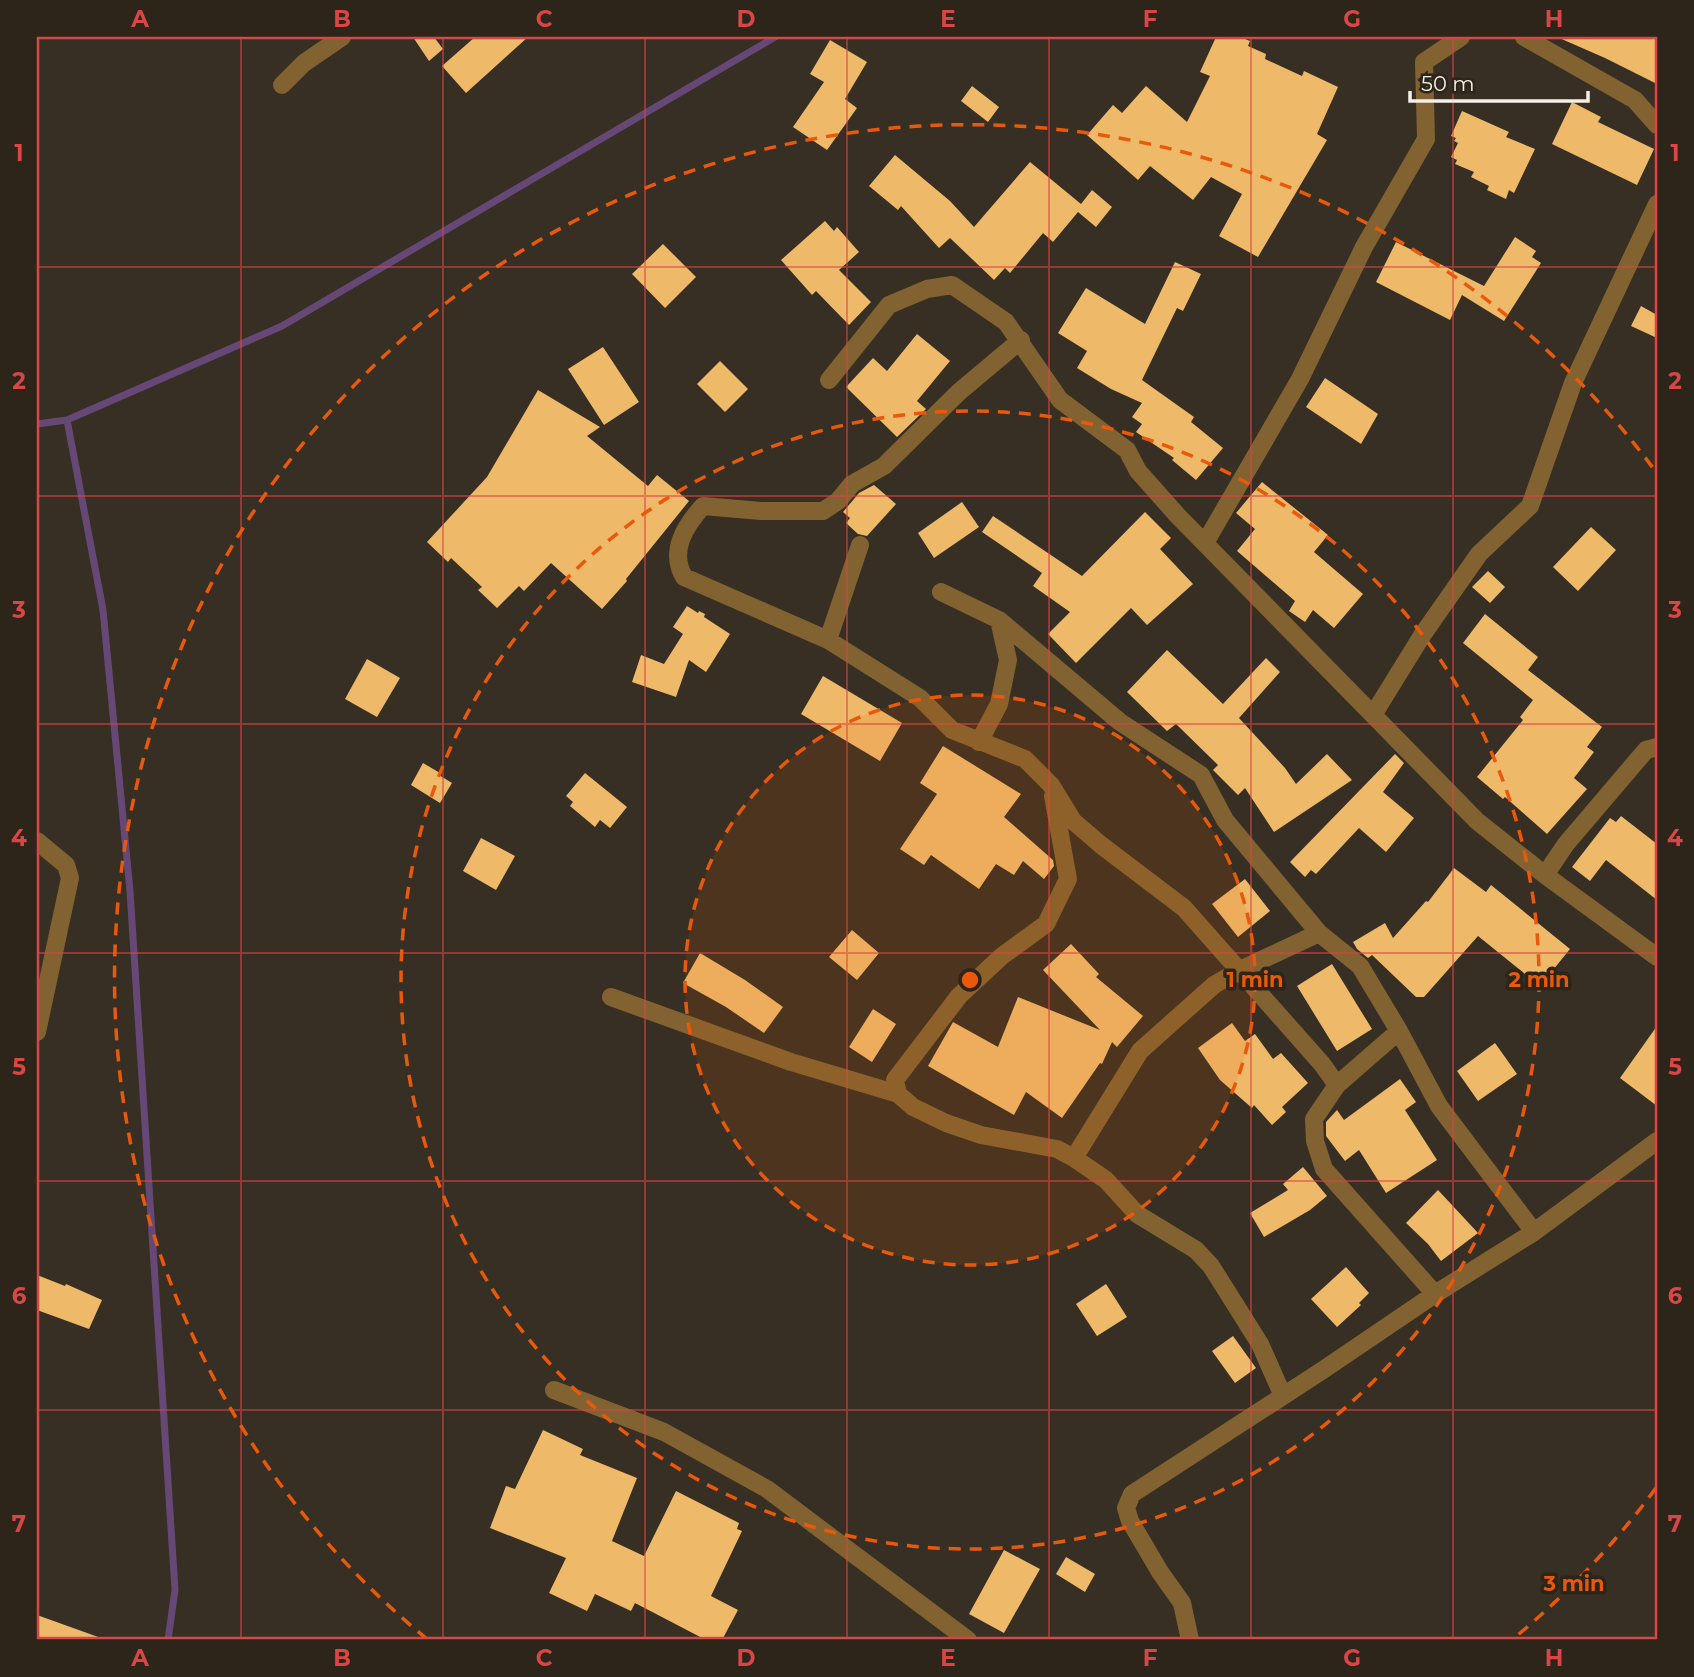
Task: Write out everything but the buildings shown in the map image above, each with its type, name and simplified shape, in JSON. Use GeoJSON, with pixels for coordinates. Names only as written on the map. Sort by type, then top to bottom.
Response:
{"type":"FeatureCollection","features":[{"type":"Feature","properties":{"kind":"street"},"geometry":{"type":"LineString","coordinates":[[282,85],[304,64],[342,37]]}},
{"type":"Feature","properties":{"kind":"street"},"geometry":{"type":"LineString","coordinates":[[1205,542],[1300,379],[1364,247],[1426,139],[1424,62],[1461,37]]}},
{"type":"Feature","properties":{"kind":"street"},"geometry":{"type":"LineString","coordinates":[[1524,37],[1635,100],[1657,125]]}},
{"type":"Feature","properties":{"kind":"street"},"geometry":{"type":"LineString","coordinates":[[1373,715],[1423,634],[1479,554],[1530,506],[1573,383],[1657,204]]}},
{"type":"Feature","properties":{"kind":"street"},"geometry":{"type":"LineString","coordinates":[[829,380],[889,305],[927,289],[952,285],[1006,322],[1060,400],[1127,450],[1138,471],[1477,821],[1657,957]]}},
{"type":"Feature","properties":{"kind":"street"},"geometry":{"type":"LineString","coordinates":[[1021,340],[959,392],[884,466],[852,484],[838,501],[823,511],[761,511],[703,506],[687,524],[679,545],[677,565],[684,577],[828,640],[920,698],[952,730],[1025,758],[1051,785],[1073,821],[1184,908],[1337,1084]]}},
{"type":"Feature","properties":{"kind":"street"},"geometry":{"type":"LineString","coordinates":[[828,640],[860,545]]}},
{"type":"Feature","properties":{"kind":"street"},"geometry":{"type":"LineString","coordinates":[[941,592],[999,620],[1120,722],[1201,775],[1225,820],[1319,933],[1360,966],[1439,1106],[1534,1232]]}},
{"type":"Feature","properties":{"kind":"street"},"geometry":{"type":"LineString","coordinates":[[979,742],[999,704],[1008,660],[999,620]]}},
{"type":"Feature","properties":{"kind":"street"},"geometry":{"type":"LineString","coordinates":[[1545,875],[1566,844],[1646,750],[1657,747]]}},
{"type":"Feature","properties":{"kind":"street"},"geometry":{"type":"LineString","coordinates":[[898,1094],[895,1080],[959,996],[1002,956],[1046,924],[1068,879],[1051,785]]}},
{"type":"Feature","properties":{"kind":"street"},"geometry":{"type":"LineString","coordinates":[[37,841],[66,864],[71,878],[37,1032]]}},
{"type":"Feature","properties":{"kind":"street"},"geometry":{"type":"LineString","coordinates":[[1074,1158],[1140,1051],[1214,985],[1319,933]]}},
{"type":"Feature","properties":{"kind":"street"},"geometry":{"type":"LineString","coordinates":[[611,997],[791,1062],[898,1094],[913,1107],[946,1123],[981,1135],[1057,1149],[1074,1158],[1106,1180],[1137,1214],[1196,1250],[1211,1266],[1259,1344],[1283,1396]]}},
{"type":"Feature","properties":{"kind":"street"},"geometry":{"type":"LineString","coordinates":[[1399,1031],[1337,1084],[1314,1119],[1315,1141],[1324,1169],[1435,1294]]}},
{"type":"Feature","properties":{"kind":"street"},"geometry":{"type":"LineString","coordinates":[[1190,1640],[1182,1603],[1130,1521],[1126,1508],[1132,1494],[1435,1294],[1534,1232],[1657,1141]]}},
{"type":"Feature","properties":{"kind":"street"},"geometry":{"type":"LineString","coordinates":[[554,1390],[664,1432],[766,1489],[968,1640]]}},
{"type":"Feature","properties":{"kind":"waterway"},"geometry":{"type":"LineString","coordinates":[[37,424],[67,420],[282,326],[775,37]]}},
{"type":"Feature","properties":{"kind":"waterway"},"geometry":{"type":"LineString","coordinates":[[67,420],[103,610],[130,891],[175,1590],[168,1640]]}}]}
